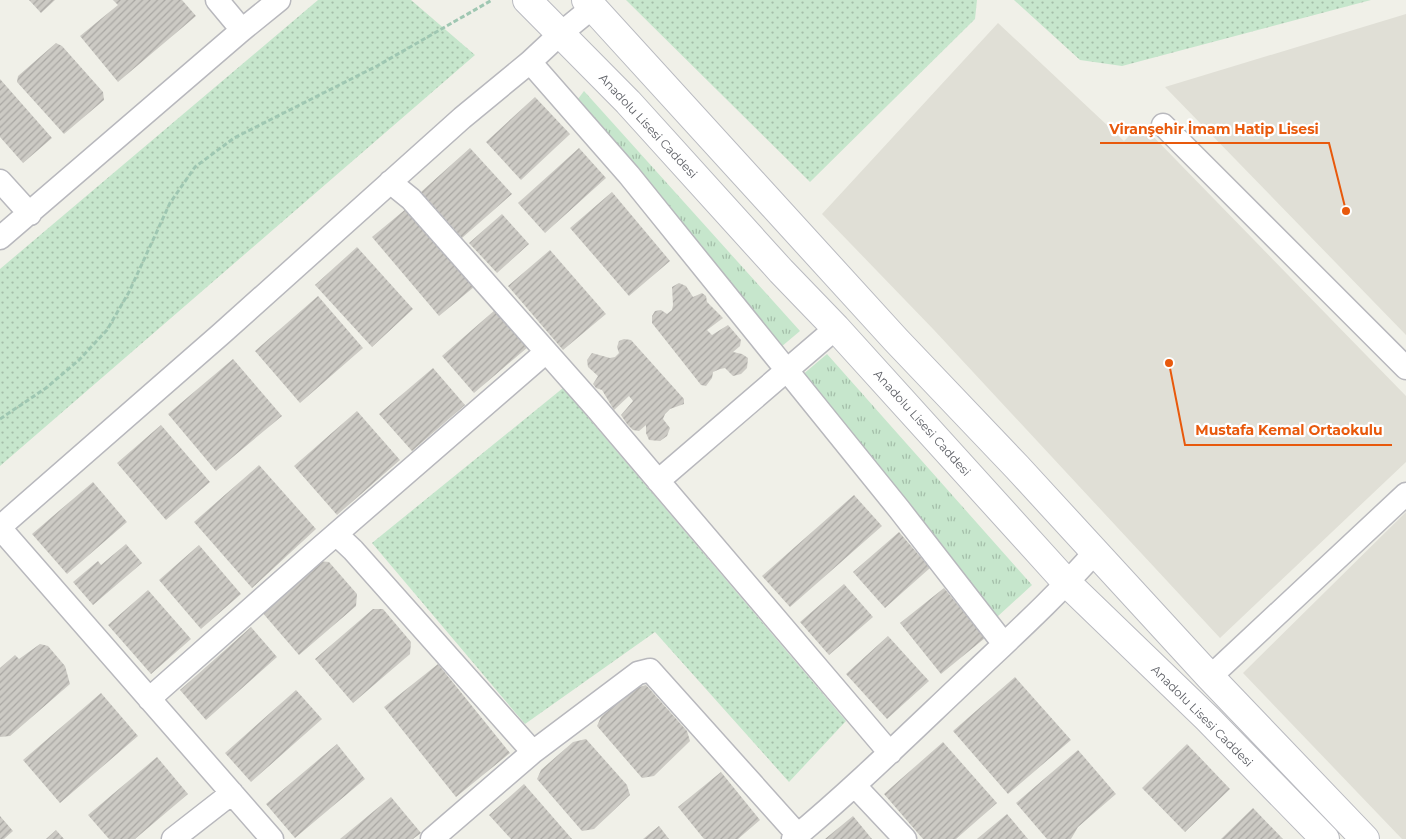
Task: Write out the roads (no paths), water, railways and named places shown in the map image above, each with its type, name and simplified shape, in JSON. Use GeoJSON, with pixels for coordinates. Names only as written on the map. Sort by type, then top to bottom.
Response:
{"type":"FeatureCollection","features":[{"type":"Feature","properties":{"kind":"street"},"geometry":{"type":"LineString","coordinates":[[217,0],[242,30]]}},
{"type":"Feature","properties":{"kind":"street"},"geometry":{"type":"LineString","coordinates":[[0,238],[279,0]]}},
{"type":"Feature","properties":{"kind":"street","name":"Anadolu Lisesi Caddesi"},"geometry":{"type":"LineString","coordinates":[[528,0],[628,102],[781,271],[836,328],[1067,584],[1208,719],[1325,839]]}},
{"type":"Feature","properties":{"kind":"street"},"geometry":{"type":"LineString","coordinates":[[272,839],[0,528],[221,334],[462,118],[530,62],[589,4],[896,340],[1017,467],[1210,677],[1365,839]]}},
{"type":"Feature","properties":{"kind":"street"},"geometry":{"type":"LineString","coordinates":[[530,62],[629,175],[1004,644]]}},
{"type":"Feature","properties":{"kind":"street"},"geometry":{"type":"LineString","coordinates":[[1163,124],[1406,368]]}},
{"type":"Feature","properties":{"kind":"street"},"geometry":{"type":"LineString","coordinates":[[0,181],[30,214]]}},
{"type":"Feature","properties":{"kind":"street"},"geometry":{"type":"LineString","coordinates":[[390,182],[411,199],[546,352],[890,752]]}},
{"type":"Feature","properties":{"kind":"street"},"geometry":{"type":"LineString","coordinates":[[658,481],[836,328]]}},
{"type":"Feature","properties":{"kind":"street"},"geometry":{"type":"LineString","coordinates":[[149,699],[546,352]]}},
{"type":"Feature","properties":{"kind":"street"},"geometry":{"type":"LineString","coordinates":[[1210,677],[1406,494]]}},
{"type":"Feature","properties":{"kind":"street"},"geometry":{"type":"LineString","coordinates":[[336,534],[353,550],[533,752]]}},
{"type":"Feature","properties":{"kind":"street"},"geometry":{"type":"LineString","coordinates":[[432,839],[533,752],[638,673],[650,670],[796,837],[855,786],[1067,584],[1094,552]]}},
{"type":"Feature","properties":{"kind":"street"},"geometry":{"type":"LineString","coordinates":[[855,786],[905,839]]}},
{"type":"Feature","properties":{"kind":"street"},"geometry":{"type":"LineString","coordinates":[[173,839],[232,793]]}},
{"type":"Feature","properties":{"kind":"place","name":"Viranşehir İmam Hatip Lisesi"},"geometry":{"type":"Point","coordinates":[1346,211]}},
{"type":"Feature","properties":{"kind":"place","name":"Mustafa Kemal Ortaokulu"},"geometry":{"type":"Point","coordinates":[1169,363]}}]}
